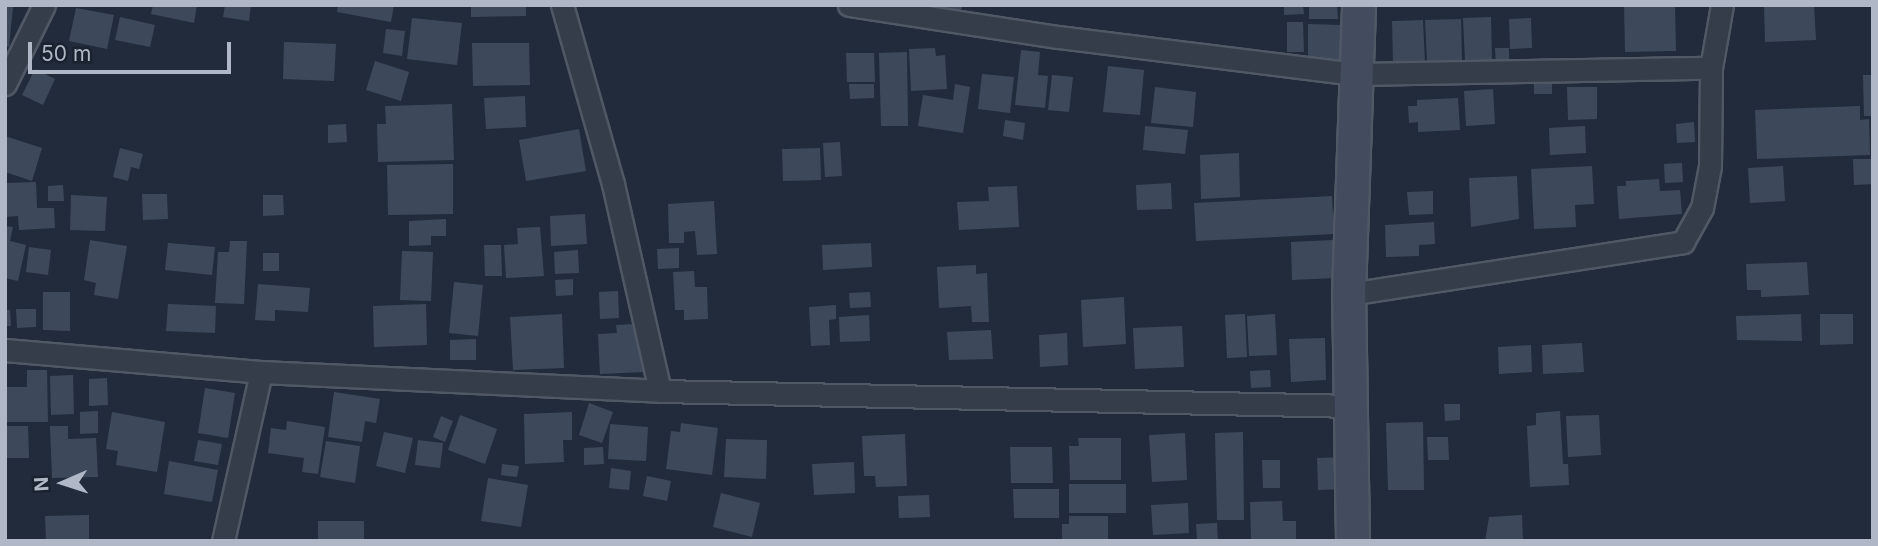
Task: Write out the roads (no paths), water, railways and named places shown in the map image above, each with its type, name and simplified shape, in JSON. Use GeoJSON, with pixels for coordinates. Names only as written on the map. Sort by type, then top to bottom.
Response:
{"type":"FeatureCollection","features":[{"type":"Feature","properties":{"kind":"street"},"geometry":{"type":"LineString","coordinates":[[5,85],[44,5]]}},
{"type":"Feature","properties":{"kind":"street"},"geometry":{"type":"LineString","coordinates":[[562,5],[613,184],[660,391]]}},
{"type":"Feature","properties":{"kind":"street"},"geometry":{"type":"LineString","coordinates":[[849,5],[1058,37],[1354,74],[1711,68]]}},
{"type":"Feature","properties":{"kind":"street"},"geometry":{"type":"LineString","coordinates":[[1353,541],[1349,294],[1354,74],[1359,5]]}},
{"type":"Feature","properties":{"kind":"street"},"geometry":{"type":"LineString","coordinates":[[1349,294],[1683,242],[1702,208],[1710,166],[1711,68],[1722,5]]}},
{"type":"Feature","properties":{"kind":"street"},"geometry":{"type":"LineString","coordinates":[[5,350],[261,372],[660,391],[1352,406]]}},
{"type":"Feature","properties":{"kind":"street"},"geometry":{"type":"LineString","coordinates":[[223,541],[261,372]]}}]}
